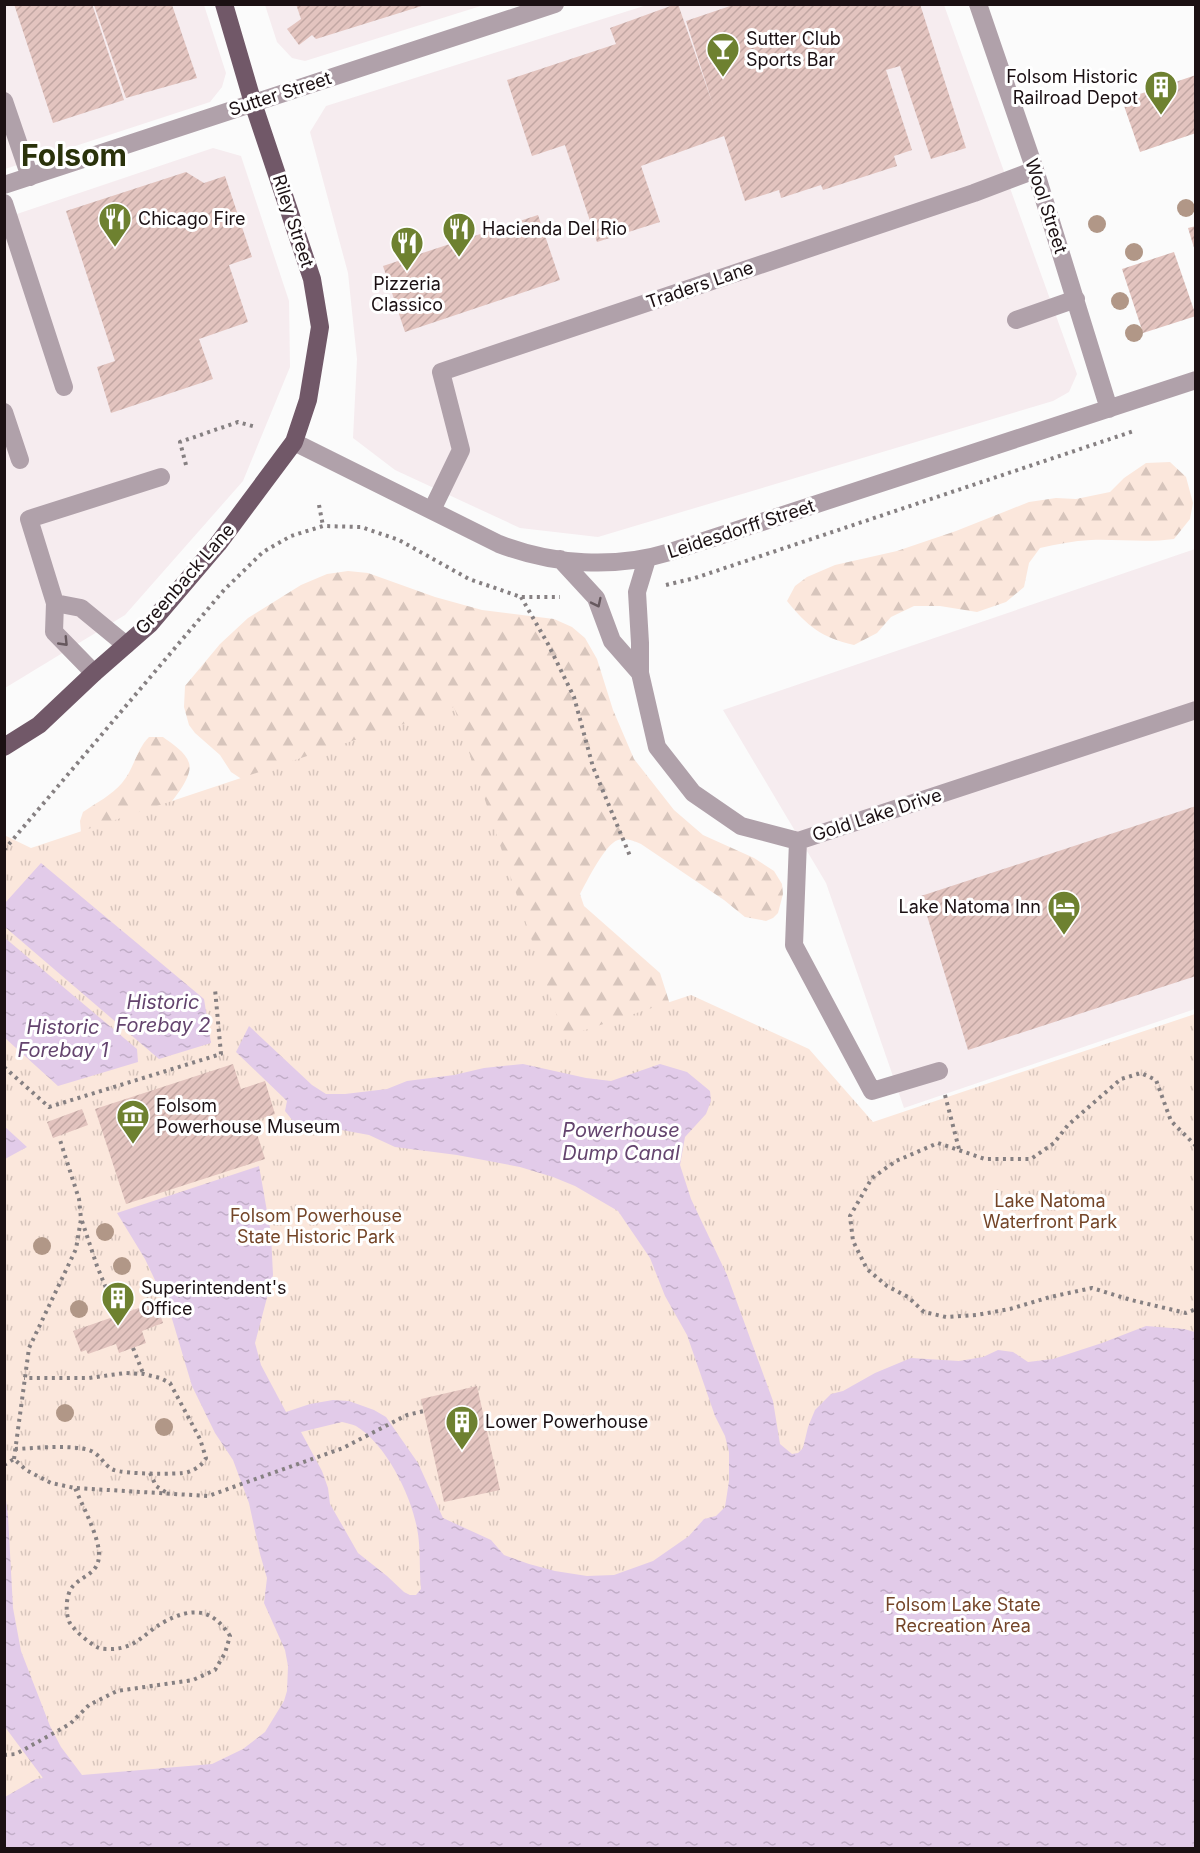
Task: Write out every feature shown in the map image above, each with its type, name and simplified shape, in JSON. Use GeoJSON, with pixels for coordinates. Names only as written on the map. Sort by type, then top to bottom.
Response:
{"type":"FeatureCollection","features":[{"type":"Feature","properties":{"kind":"main road","name":"Riley Street"},"geometry":{"type":"LineString","coordinates":[[224,4],[253,103],[312,279],[320,327],[308,400],[294,442]]}},
{"type":"Feature","properties":{"kind":"main road","name":"Greenback Lane"},"geometry":{"type":"LineString","coordinates":[[4,747],[39,726],[94,673],[150,624],[218,543],[294,442]]}},
{"type":"Feature","properties":{"kind":"street","name":"Sutter Street"},"geometry":{"type":"LineString","coordinates":[[4,185],[555,4]]}},
{"type":"Feature","properties":{"kind":"street","name":"Wool Street"},"geometry":{"type":"LineString","coordinates":[[978,4],[1035,170],[1109,409]]}},
{"type":"Feature","properties":{"kind":"street"},"geometry":{"type":"LineString","coordinates":[[4,101],[30,177]]}},
{"type":"Feature","properties":{"kind":"street","name":"Traders Lane"},"geometry":{"type":"LineString","coordinates":[[432,510],[461,450],[441,372],[974,193],[1035,170]]}},
{"type":"Feature","properties":{"kind":"street"},"geometry":{"type":"LineString","coordinates":[[4,203],[64,387]]}},
{"type":"Feature","properties":{"kind":"street"},"geometry":{"type":"LineString","coordinates":[[1016,320],[1076,300]]}},
{"type":"Feature","properties":{"kind":"street","name":"Leidesdorff Street"},"geometry":{"type":"LineString","coordinates":[[294,442],[499,544],[543,557],[604,564],[647,559],[736,532],[1196,380]]}},
{"type":"Feature","properties":{"kind":"street"},"geometry":{"type":"LineString","coordinates":[[4,412],[20,460]]}},
{"type":"Feature","properties":{"kind":"street"},"geometry":{"type":"LineString","coordinates":[[94,673],[54,632],[55,603],[28,519],[161,477]]}},
{"type":"Feature","properties":{"kind":"street","name":"Gold Lake Drive"},"geometry":{"type":"LineString","coordinates":[[560,559],[596,598],[612,641],[640,673]]}},
{"type":"Feature","properties":{"kind":"street","name":"Gold Lake Drive"},"geometry":{"type":"LineString","coordinates":[[647,559],[637,592],[640,673],[657,747],[693,793],[741,826],[798,841],[1196,710]]}},
{"type":"Feature","properties":{"kind":"street"},"geometry":{"type":"LineString","coordinates":[[55,603],[81,608],[126,645]]}},
{"type":"Feature","properties":{"kind":"street"},"geometry":{"type":"LineString","coordinates":[[798,841],[794,945],[872,1091],[939,1071]]}},
{"type":"Feature","properties":{"kind":"path"},"geometry":{"type":"LineString","coordinates":[[161,477],[190,478],[180,442],[238,422],[256,427]]}},
{"type":"Feature","properties":{"kind":"path"},"geometry":{"type":"LineString","coordinates":[[319,505],[323,526]]}},
{"type":"Feature","properties":{"kind":"path"},"geometry":{"type":"LineString","coordinates":[[6,848],[224,590],[263,552],[291,536],[323,526],[361,527],[399,540]]}},
{"type":"Feature","properties":{"kind":"path"},"geometry":{"type":"LineString","coordinates":[[521,597],[548,644],[574,697],[593,766],[630,856]]}},
{"type":"Feature","properties":{"kind":"path"},"geometry":{"type":"LineString","coordinates":[[4,1067],[49,1107],[221,1054],[215,988]]}},
{"type":"Feature","properties":{"kind":"path"},"geometry":{"type":"LineString","coordinates":[[1196,1146],[1171,1121],[1156,1080],[1141,1073],[1121,1079],[1068,1125],[1054,1143],[1031,1159],[985,1159],[938,1143],[896,1161],[872,1178],[850,1216],[853,1240],[867,1269],[924,1312],[946,1317],[976,1315],[1010,1309],[1050,1296],[1092,1288],[1186,1313],[1196,1309]]}},
{"type":"Feature","properties":{"kind":"path"},"geometry":{"type":"LineString","coordinates":[[948,1111],[959,1150]]}},
{"type":"Feature","properties":{"kind":"path"},"geometry":{"type":"LineString","coordinates":[[14,1459],[29,1348],[76,1249],[81,1219],[80,1198],[60,1140]]}},
{"type":"Feature","properties":{"kind":"path"},"geometry":{"type":"LineString","coordinates":[[81,1219],[117,1315]]}},
{"type":"Feature","properties":{"kind":"path"},"geometry":{"type":"LineString","coordinates":[[133,1348],[144,1374]]}},
{"type":"Feature","properties":{"kind":"path"},"geometry":{"type":"LineString","coordinates":[[15,1449],[72,1447],[86,1449],[100,1456],[112,1470],[130,1474],[189,1472],[201,1465],[206,1458],[200,1439],[170,1383],[160,1378],[125,1373],[89,1378],[24,1378]]}},
{"type":"Feature","properties":{"kind":"path"},"geometry":{"type":"LineString","coordinates":[[14,1459],[26,1470],[51,1483],[75,1488],[208,1496],[343,1448],[407,1415],[424,1411]]}},
{"type":"Feature","properties":{"kind":"path"},"geometry":{"type":"LineString","coordinates":[[4,1465],[14,1459]]}},
{"type":"Feature","properties":{"kind":"path"},"geometry":{"type":"LineString","coordinates":[[150,1473],[156,1486],[167,1493]]}},
{"type":"Feature","properties":{"kind":"path"},"geometry":{"type":"LineString","coordinates":[[4,1755],[16,1754],[62,1729],[88,1705],[117,1691],[193,1680],[215,1670],[225,1653],[230,1636],[222,1623],[207,1613],[188,1613],[163,1622],[130,1646],[99,1649],[82,1637],[69,1622],[67,1600],[73,1587],[95,1569],[99,1555],[93,1530],[75,1488]]}},
{"type":"Feature","properties":{"kind":"shaded area"},"geometry":{"type":"Polygon","coordinates":[[[4,5],[204,5],[226,73],[222,87],[210,102],[5,169],[4,5]]]}},
{"type":"Feature","properties":{"kind":"shaded area"},"geometry":{"type":"Polygon","coordinates":[[[265,5],[484,5],[305,61],[292,58],[277,42],[265,5]]]}},
{"type":"Feature","properties":{"kind":"shaded area"},"geometry":{"type":"Polygon","coordinates":[[[647,5],[944,5],[1077,374],[1069,392],[1053,401],[598,537],[520,528],[395,470],[353,438],[357,359],[348,273],[310,132],[326,106],[647,5]]]}},
{"type":"Feature","properties":{"kind":"shaded area"},"geometry":{"type":"Polygon","coordinates":[[[213,148],[241,156],[289,301],[290,367],[243,481],[125,615],[5,688],[5,218],[213,148]]]}},
{"type":"Feature","properties":{"kind":"shaded area"},"geometry":{"type":"Polygon","coordinates":[[[1195,549],[1195,1009],[904,1108],[826,883],[723,710],[1195,549]]]}},
{"type":"Feature","properties":{"kind":"green space"},"geometry":{"type":"Polygon","coordinates":[[[1170,462],[1186,477],[1193,503],[1190,519],[1174,539],[1091,540],[1040,548],[1029,563],[1024,587],[1006,602],[977,612],[940,606],[914,606],[891,617],[877,633],[854,645],[816,630],[787,601],[795,586],[807,577],[835,565],[897,551],[1029,502],[1056,498],[1076,499],[1110,492],[1124,478],[1146,463],[1170,462]]]}},
{"type":"Feature","properties":{"kind":"green space"},"geometry":{"type":"Polygon","coordinates":[[[348,571],[368,573],[435,597],[482,610],[554,619],[572,627],[585,638],[597,659],[613,710],[634,759],[674,810],[703,835],[754,858],[774,871],[782,884],[783,894],[778,913],[766,921],[745,917],[724,900],[641,844],[621,839],[613,843],[602,855],[580,894],[584,906],[660,973],[674,1017],[1195,1322],[82,845],[80,821],[83,812],[109,795],[122,783],[149,737],[163,737],[174,745],[187,759],[190,769],[184,784],[160,817],[266,795],[231,772],[220,755],[189,725],[184,707],[185,686],[220,644],[248,618],[301,585],[327,574],[348,571]]]}},
{"type":"Feature","properties":{"kind":"green space"},"geometry":{"type":"Polygon","coordinates":[[[454,707],[564,1037],[691,995],[809,1049],[873,1122],[1195,1014],[1195,1848],[5,1848],[4,835],[31,848],[454,707]]]}},
{"type":"Feature","properties":{"kind":"water","name":"Historic Forebay 2"},"geometry":{"type":"Polygon","coordinates":[[[41,863],[204,999],[211,1043],[159,1059],[5,927],[5,903],[41,863]]]}},
{"type":"Feature","properties":{"kind":"water","name":"Historic Forebay 1"},"geometry":{"type":"Polygon","coordinates":[[[5,938],[137,1049],[138,1062],[58,1086],[5,1038],[5,938]]]}},
{"type":"Feature","properties":{"kind":"water","name":"Folsom Lake State Recreation Area"},"geometry":{"type":"Polygon","coordinates":[[[249,1026],[312,1085],[326,1094],[387,1089],[407,1081],[523,1064],[611,1081],[660,1064],[687,1072],[710,1091],[711,1101],[706,1114],[685,1137],[680,1165],[691,1199],[727,1275],[773,1401],[780,1444],[792,1454],[798,1453],[803,1448],[815,1410],[831,1394],[843,1391],[875,1373],[911,1358],[959,1361],[983,1357],[998,1350],[1013,1352],[1028,1362],[1053,1359],[1146,1326],[1195,1332],[1195,1848],[5,1848],[5,1797],[36,1779],[43,1778],[5,1727],[5,1493],[13,1608],[21,1651],[50,1726],[61,1747],[82,1775],[212,1764],[243,1749],[265,1732],[284,1701],[287,1691],[288,1666],[285,1650],[264,1603],[267,1578],[249,1503],[233,1460],[215,1433],[192,1386],[170,1312],[145,1259],[117,1213],[259,1166],[271,1234],[273,1275],[255,1343],[261,1365],[286,1412],[310,1404],[333,1400],[349,1401],[386,1417],[418,1463],[443,1518],[491,1540],[504,1555],[555,1571],[587,1576],[614,1575],[653,1561],[689,1536],[704,1519],[716,1516],[725,1507],[729,1481],[729,1452],[725,1436],[715,1416],[687,1335],[665,1296],[650,1258],[618,1211],[575,1186],[520,1167],[457,1155],[395,1147],[369,1135],[293,1121],[285,1111],[287,1101],[236,1052],[249,1026]],[[342,1422],[301,1432],[322,1471],[328,1488],[330,1504],[358,1553],[404,1592],[416,1595],[421,1589],[419,1543],[414,1515],[403,1486],[387,1457],[367,1434],[356,1426],[342,1422]]]}},
{"type":"Feature","properties":{"kind":"water"},"geometry":{"type":"Polygon","coordinates":[[[4,1126],[27,1147],[5,1159],[4,1159],[4,1126]]]}},
{"type":"Feature","properties":{"kind":"building"},"geometry":{"type":"Polygon","coordinates":[[[14,4],[92,4],[124,100],[53,123],[14,4]]]}},
{"type":"Feature","properties":{"kind":"building"},"geometry":{"type":"Polygon","coordinates":[[[296,4],[425,5],[316,39],[312,35],[299,45],[287,29],[301,19],[296,4]]]}},
{"type":"Feature","properties":{"kind":"building"},"geometry":{"type":"Polygon","coordinates":[[[678,4],[713,105],[686,21],[736,4],[920,4],[966,148],[931,159],[900,66],[886,70],[912,150],[894,156],[897,166],[823,190],[821,185],[781,198],[779,190],[745,201],[724,136],[641,166],[660,222],[597,242],[565,145],[532,156],[507,80],[616,44],[610,28],[678,4]]]}},
{"type":"Feature","properties":{"kind":"building"},"geometry":{"type":"Polygon","coordinates":[[[94,5],[172,5],[197,78],[126,98],[94,5]]]}},
{"type":"Feature","properties":{"kind":"building","name":"Folsom Historic Railroad Depot"},"geometry":{"type":"Polygon","coordinates":[[[1196,75],[1196,133],[1140,152],[1122,100],[1196,75]]]}},
{"type":"Feature","properties":{"kind":"building"},"geometry":{"type":"Polygon","coordinates":[[[186,172],[204,183],[225,176],[252,257],[229,265],[248,322],[199,339],[213,379],[111,413],[97,367],[115,361],[66,211],[186,172]]]}},
{"type":"Feature","properties":{"kind":"building"},"geometry":{"type":"Polygon","coordinates":[[[538,215],[560,280],[405,332],[383,266],[538,215]]]}},
{"type":"Feature","properties":{"kind":"building"},"geometry":{"type":"Polygon","coordinates":[[[1196,226],[1196,251],[1195,251],[1188,228],[1196,226]]]}},
{"type":"Feature","properties":{"kind":"building"},"geometry":{"type":"Polygon","coordinates":[[[1174,252],[1196,316],[1143,333],[1122,269],[1174,252]]]}},
{"type":"Feature","properties":{"kind":"building","name":"Lake Natoma Inn"},"geometry":{"type":"Polygon","coordinates":[[[1196,806],[1196,976],[968,1050],[921,896],[1196,806]]]}},
{"type":"Feature","properties":{"kind":"building"},"geometry":{"type":"Polygon","coordinates":[[[233,1064],[241,1089],[265,1081],[275,1114],[253,1121],[265,1159],[126,1204],[95,1109],[233,1064]]]}},
{"type":"Feature","properties":{"kind":"building"},"geometry":{"type":"Polygon","coordinates":[[[82,1109],[88,1125],[53,1138],[47,1122],[82,1109]]]}},
{"type":"Feature","properties":{"kind":"building","name":"Superintendent's Office"},"geometry":{"type":"Polygon","coordinates":[[[156,1302],[163,1323],[142,1331],[146,1343],[119,1353],[116,1344],[88,1354],[86,1350],[81,1352],[73,1331],[156,1302]]]}},
{"type":"Feature","properties":{"kind":"building","name":"Lower Powerhouse"},"geometry":{"type":"Polygon","coordinates":[[[477,1386],[500,1490],[444,1502],[421,1399],[477,1386]]]}},
{"type":"Feature","properties":{"kind":"place","name":"Sutter Club Sports Bar"},"geometry":{"type":"Point","coordinates":[723,78]}},
{"type":"Feature","properties":{"kind":"place","name":"Folsom Historic Railroad Depot"},"geometry":{"type":"Point","coordinates":[1161,116]}},
{"type":"Feature","properties":{"kind":"place","name":"Chicago Fire"},"geometry":{"type":"Point","coordinates":[115,248]}},
{"type":"Feature","properties":{"kind":"place","name":"Hacienda Del Rio"},"geometry":{"type":"Point","coordinates":[459,258]}},
{"type":"Feature","properties":{"kind":"place","name":"Pizzeria Classico"},"geometry":{"type":"Point","coordinates":[407,272]}},
{"type":"Feature","properties":{"kind":"place","name":"Lake Natoma Inn"},"geometry":{"type":"Point","coordinates":[1064,936]}},
{"type":"Feature","properties":{"kind":"place","name":"Folsom Powerhouse Museum"},"geometry":{"type":"Point","coordinates":[133,1145]}},
{"type":"Feature","properties":{"kind":"place","name":"Superintendent's Office"},"geometry":{"type":"Point","coordinates":[118,1327]}},
{"type":"Feature","properties":{"kind":"place","name":"Lower Powerhouse"},"geometry":{"type":"Point","coordinates":[462,1451]}},
{"type":"Feature","properties":{"kind":"district","name":"Folsom"},"geometry":{"type":"Point","coordinates":[74,156]}},
{"type":"Feature","properties":{"kind":"water label","name":"Powerhouse Dump Canal"},"geometry":{"type":"Point","coordinates":[621,1142]}},
{"type":"Feature","properties":{"kind":"park label","name":"Lake Natoma Waterfront Park"},"geometry":{"type":"Point","coordinates":[1050,1211]}},
{"type":"Feature","properties":{"kind":"park label","name":"Folsom Powerhouse State Historic Park"},"geometry":{"type":"Point","coordinates":[316,1226]}}]}
